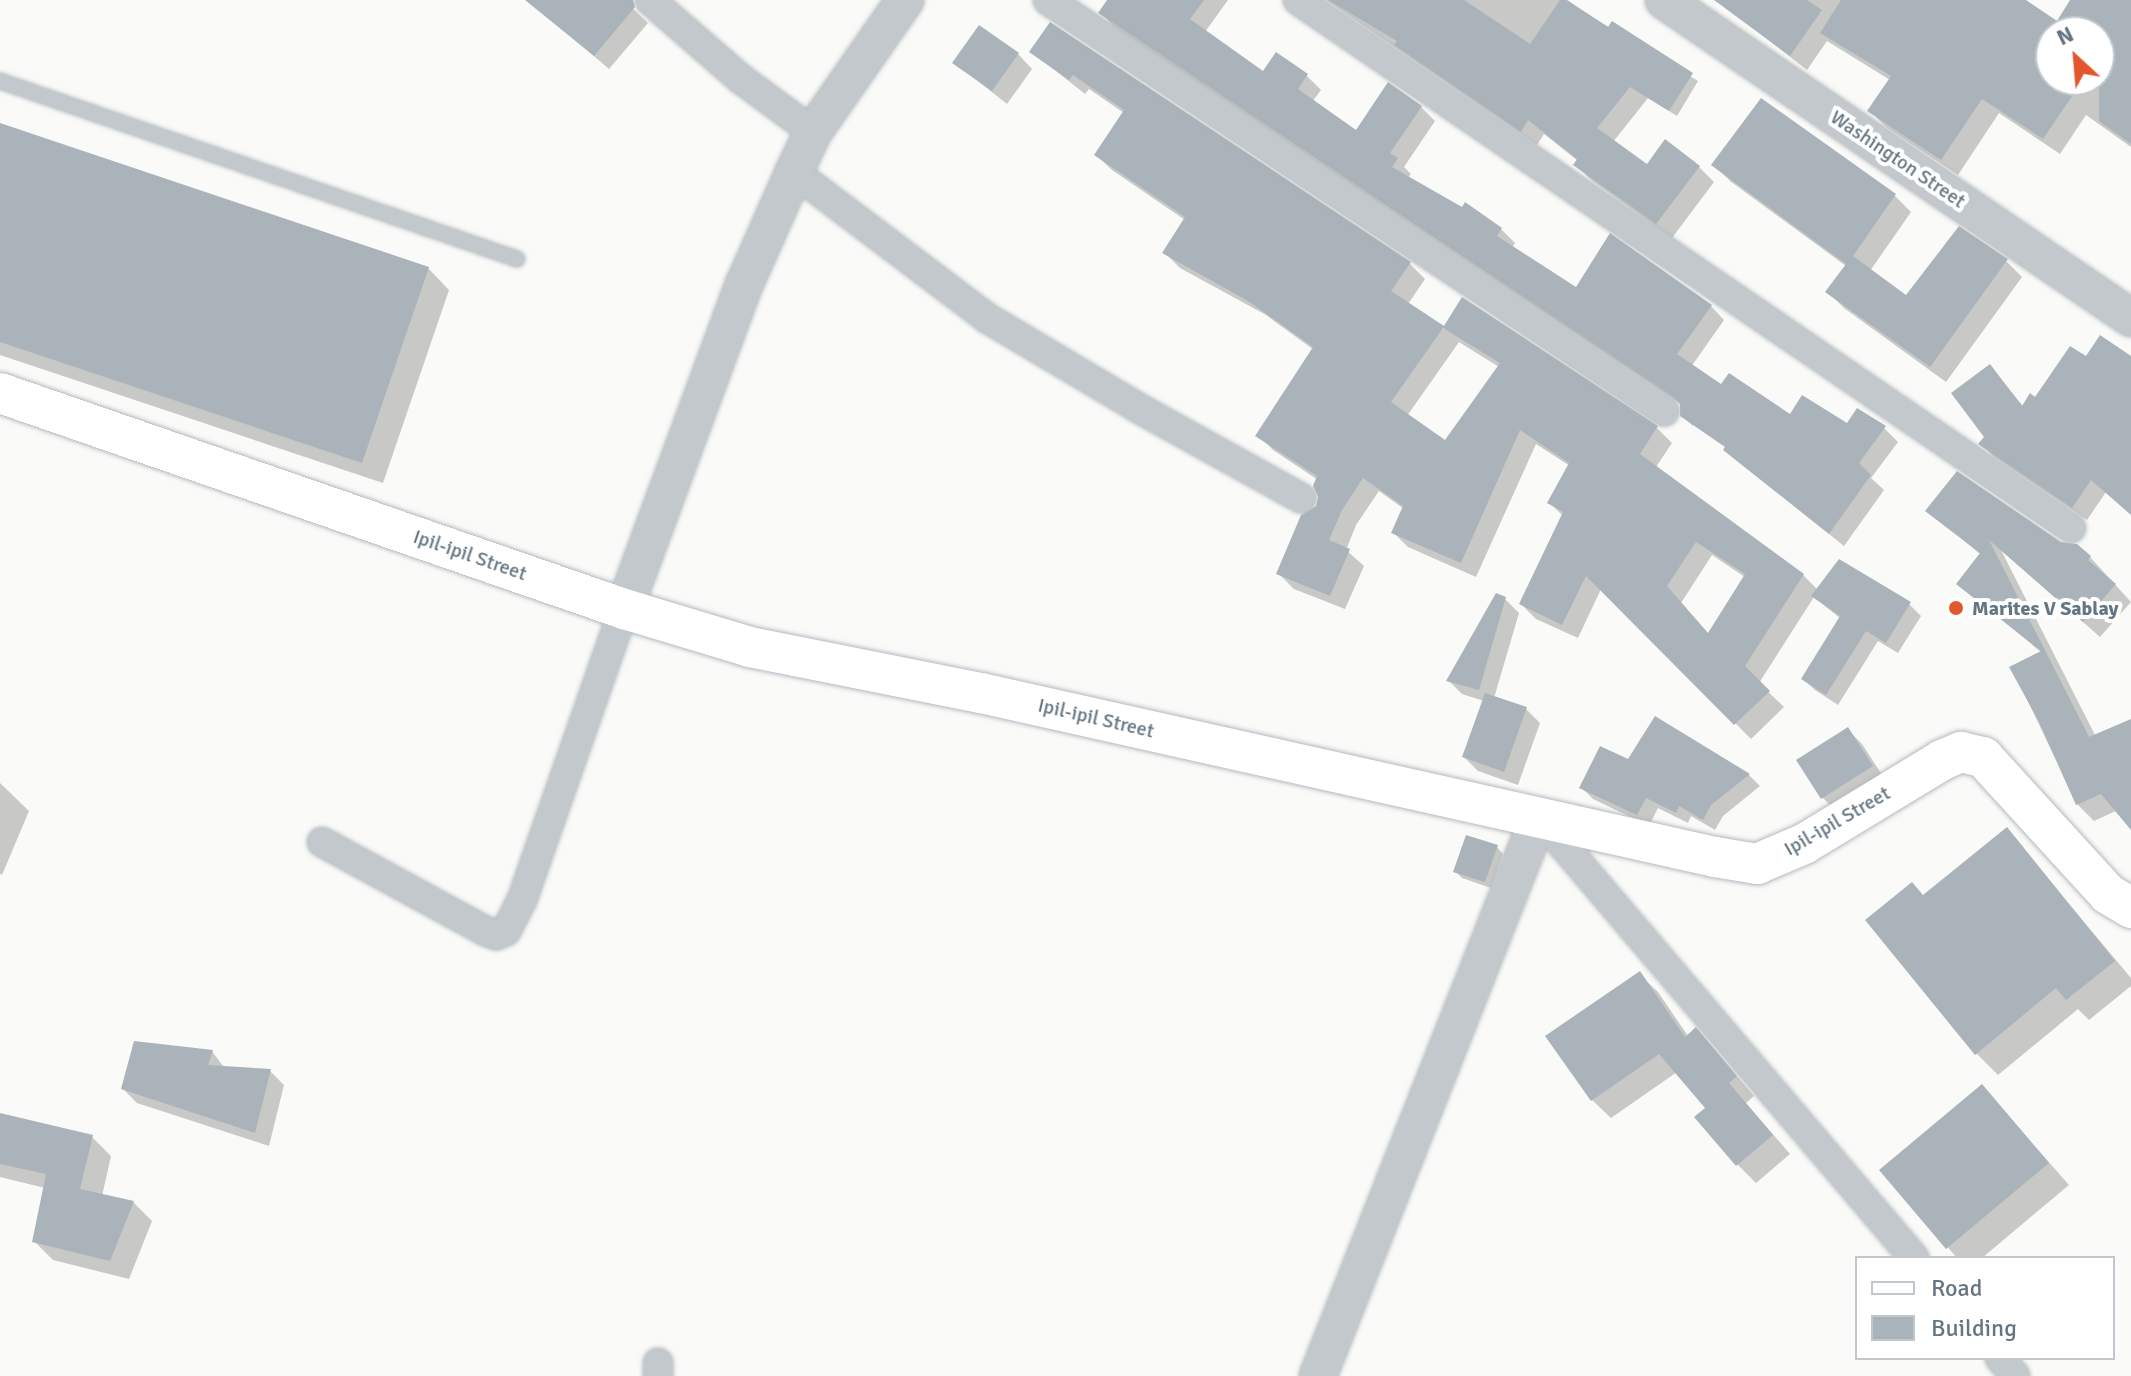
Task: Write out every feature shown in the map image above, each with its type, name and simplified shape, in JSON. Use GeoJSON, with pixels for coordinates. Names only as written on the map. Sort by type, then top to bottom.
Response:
{"type":"FeatureCollection","features":[{"type":"Feature","properties":{"kind":"main road","name":"Ipil-ipil Street"},"geometry":{"type":"LineString","coordinates":[[0,393],[624,609],[750,647],[981,693],[1757,864],[1804,844],[1961,752],[1983,757],[2108,894],[2131,908]]}},
{"type":"Feature","properties":{"kind":"street"},"geometry":{"type":"LineString","coordinates":[[650,0],[741,79],[813,132]]}},
{"type":"Feature","properties":{"kind":"street"},"geometry":{"type":"LineString","coordinates":[[322,842],[485,931],[496,935],[506,931],[522,900],[624,609],[744,285],[813,132],[905,0]]}},
{"type":"Feature","properties":{"kind":"street"},"geometry":{"type":"LineString","coordinates":[[1048,0],[1664,411]]}},
{"type":"Feature","properties":{"kind":"street"},"geometry":{"type":"LineString","coordinates":[[1298,0],[2071,528]]}},
{"type":"Feature","properties":{"kind":"street","name":"Washington Street"},"geometry":{"type":"LineString","coordinates":[[1664,0],[2131,318]]}},
{"type":"Feature","properties":{"kind":"street"},"geometry":{"type":"LineString","coordinates":[[794,172],[987,318],[1142,410],[1301,498]]}},
{"type":"Feature","properties":{"kind":"street"},"geometry":{"type":"LineString","coordinates":[[1318,1376],[1539,817],[1912,1256]]}},
{"type":"Feature","properties":{"kind":"street"},"geometry":{"type":"LineString","coordinates":[[2002,1360],[2015,1376]]}},
{"type":"Feature","properties":{"kind":"lane"},"geometry":{"type":"LineString","coordinates":[[0,81],[517,259]]}},
{"type":"Feature","properties":{"kind":"building"},"geometry":{"type":"Polygon","coordinates":[[[525,0],[633,0],[635,7],[594,56],[525,0]]]}},
{"type":"Feature","properties":{"kind":"building"},"geometry":{"type":"Polygon","coordinates":[[[1107,0],[1204,0],[1190,19],[1263,71],[1276,52],[1308,74],[1298,89],[1356,130],[1388,82],[1422,106],[1390,153],[1398,158],[1392,167],[1462,207],[1465,202],[1502,228],[1497,236],[1576,287],[1610,233],[1712,305],[1677,354],[1721,384],[1729,373],[1790,414],[1802,395],[1847,423],[1857,408],[1886,426],[1859,463],[1871,475],[1829,534],[1723,450],[1725,447],[1680,416],[1680,404],[1673,397],[1098,13],[1107,0]]]}},
{"type":"Feature","properties":{"kind":"building"},"geometry":{"type":"Polygon","coordinates":[[[1328,0],[1464,0],[1530,44],[1560,0],[1567,0],[1608,27],[1612,21],[1693,73],[1669,111],[1630,87],[1597,128],[1647,164],[1665,139],[1700,166],[1656,224],[1573,165],[1577,159],[1528,120],[1521,132],[1394,45],[1397,41],[1328,0]]]}},
{"type":"Feature","properties":{"kind":"building"},"geometry":{"type":"Polygon","coordinates":[[[1714,0],[1807,0],[1822,10],[1790,56],[1714,0]]]}},
{"type":"Feature","properties":{"kind":"building"},"geometry":{"type":"Polygon","coordinates":[[[1841,0],[2026,0],[2050,16],[2035,16],[2035,96],[2072,96],[2043,139],[1982,99],[1941,160],[1867,111],[1891,76],[1820,33],[1841,0]]]}},
{"type":"Feature","properties":{"kind":"building"},"geometry":{"type":"Polygon","coordinates":[[[2070,0],[2131,0],[2131,144],[2099,121],[2099,96],[2115,96],[2115,16],[2060,16],[2070,0]]]}},
{"type":"Feature","properties":{"kind":"building"},"geometry":{"type":"Polygon","coordinates":[[[1050,22],[1411,262],[1391,291],[1444,326],[1462,297],[1658,426],[1640,454],[1804,574],[1745,666],[1770,691],[1734,725],[1586,576],[1562,625],[1519,604],[1563,512],[1547,503],[1569,463],[1520,430],[1461,563],[1391,533],[1403,506],[1363,478],[1342,510],[1329,540],[1350,549],[1330,596],[1276,574],[1301,515],[1316,506],[1318,497],[1313,486],[1317,476],[1255,436],[1313,347],[1248,301],[1162,253],[1185,217],[1094,155],[1124,110],[1073,75],[1069,80],[1029,52],[1050,22]],[[1443,328],[1391,402],[1445,440],[1500,363],[1443,328]],[[1696,542],[1667,586],[1708,633],[1745,574],[1696,542]]]}},
{"type":"Feature","properties":{"kind":"building"},"geometry":{"type":"Polygon","coordinates":[[[979,25],[1019,53],[992,91],[952,63],[979,25]]]}},
{"type":"Feature","properties":{"kind":"building"},"geometry":{"type":"Polygon","coordinates":[[[1761,98],[1896,194],[1853,256],[1906,295],[1959,226],[2008,259],[1930,367],[1825,292],[1846,264],[1711,165],[1761,98]]]}},
{"type":"Feature","properties":{"kind":"building"},"geometry":{"type":"Polygon","coordinates":[[[0,123],[429,267],[362,463],[0,342],[0,123]]]}},
{"type":"Feature","properties":{"kind":"building"},"geometry":{"type":"Polygon","coordinates":[[[2100,335],[2131,356],[2131,515],[2091,480],[2072,508],[1978,444],[1984,437],[1951,393],[1990,364],[2022,406],[2030,393],[2035,397],[2070,346],[2086,356],[2100,335]]]}},
{"type":"Feature","properties":{"kind":"building"},"geometry":{"type":"Polygon","coordinates":[[[1957,471],[2061,542],[2077,544],[2091,556],[2088,560],[2116,584],[2083,622],[1989,540],[2089,737],[2131,719],[2131,830],[2101,794],[2076,805],[2039,722],[2009,667],[2041,651],[1956,584],[1980,553],[1925,511],[1957,471]]]}},
{"type":"Feature","properties":{"kind":"building"},"geometry":{"type":"Polygon","coordinates":[[[1839,559],[1911,602],[1886,643],[1866,631],[1826,695],[1801,679],[1840,616],[1811,596],[1839,559]]]}},
{"type":"Feature","properties":{"kind":"building"},"geometry":{"type":"Polygon","coordinates":[[[1496,593],[1506,597],[1479,690],[1446,681],[1496,593]]]}},
{"type":"Feature","properties":{"kind":"building"},"geometry":{"type":"Polygon","coordinates":[[[1485,693],[1527,707],[1504,772],[1462,757],[1485,693]]]}},
{"type":"Feature","properties":{"kind":"building"},"geometry":{"type":"Polygon","coordinates":[[[1655,716],[1750,774],[1711,805],[1703,820],[1679,806],[1676,813],[1646,798],[1637,815],[1579,788],[1600,746],[1628,759],[1655,716]]]}},
{"type":"Feature","properties":{"kind":"building"},"geometry":{"type":"Polygon","coordinates":[[[1848,727],[1873,766],[1821,799],[1796,760],[1848,727]]]}},
{"type":"Feature","properties":{"kind":"building"},"geometry":{"type":"Polygon","coordinates":[[[2007,827],[2115,961],[2066,1000],[2056,988],[1975,1055],[1865,920],[1912,882],[1923,895],[2007,827]]]}},
{"type":"Feature","properties":{"kind":"building"},"geometry":{"type":"Polygon","coordinates":[[[1466,835],[1498,845],[1485,882],[1453,872],[1466,835]]]}},
{"type":"Feature","properties":{"kind":"building"},"geometry":{"type":"Polygon","coordinates":[[[1640,971],[1685,1037],[1696,1027],[1737,1076],[1729,1083],[1773,1135],[1736,1166],[1694,1117],[1705,1108],[1659,1054],[1591,1101],[1545,1036],[1640,971]]]}},
{"type":"Feature","properties":{"kind":"building"},"geometry":{"type":"Polygon","coordinates":[[[134,1041],[213,1050],[208,1065],[271,1069],[255,1133],[121,1089],[134,1041]]]}},
{"type":"Feature","properties":{"kind":"building"},"geometry":{"type":"Polygon","coordinates":[[[1982,1084],[2049,1163],[1946,1249],[1879,1170],[1982,1084]]]}},
{"type":"Feature","properties":{"kind":"building"},"geometry":{"type":"Polygon","coordinates":[[[0,1113],[93,1135],[80,1189],[134,1201],[110,1261],[32,1242],[46,1174],[0,1164],[0,1113]]]}},
{"type":"Feature","properties":{"kind":"place","name":"Marites V Sablay"},"geometry":{"type":"Point","coordinates":[1956,608]}}]}
